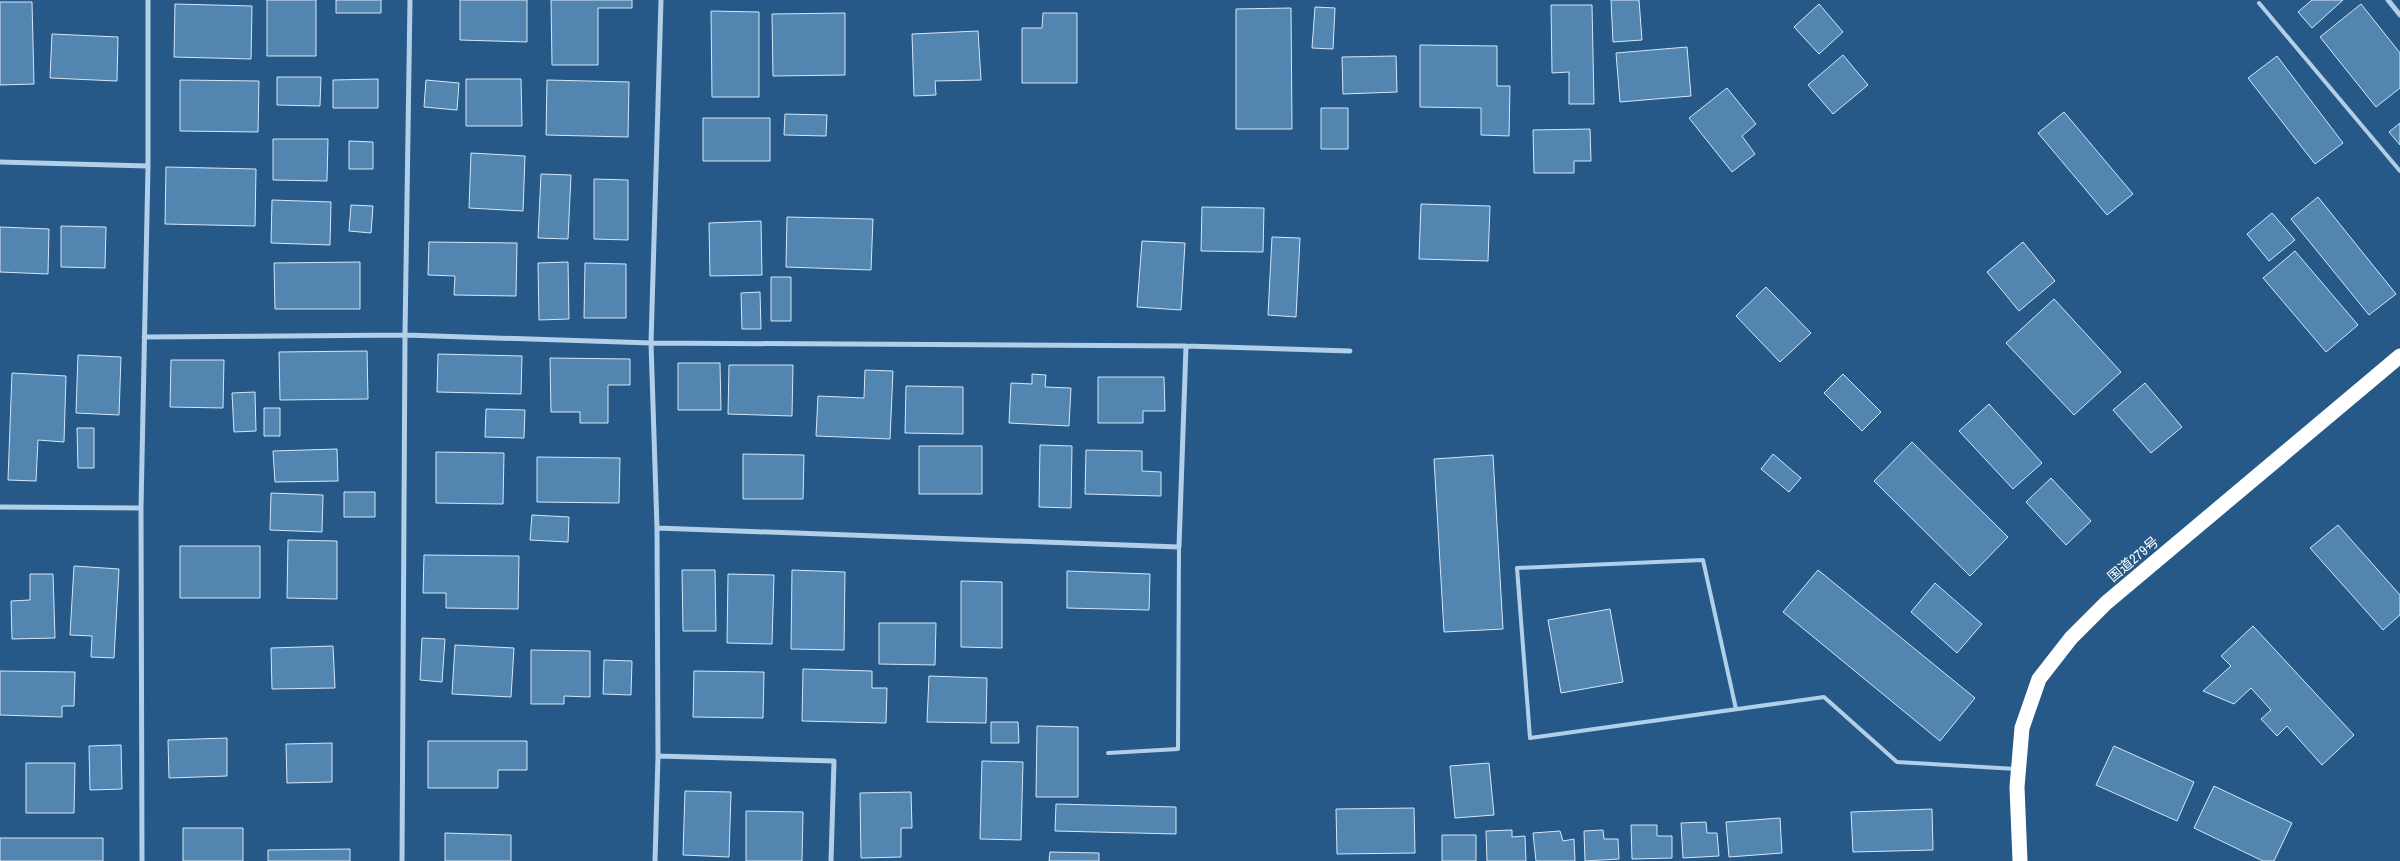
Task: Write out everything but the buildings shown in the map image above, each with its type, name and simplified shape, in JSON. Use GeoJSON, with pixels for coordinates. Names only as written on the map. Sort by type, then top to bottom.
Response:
{"type":"FeatureCollection","features":[{"type":"Feature","properties":{"kind":"highway","name":"国道279号"},"geometry":{"type":"LineString","coordinates":[[2020,861],[2017,787],[2022,728],[2039,679],[2071,638],[2106,603],[2400,356]]}},
{"type":"Feature","properties":{"kind":"street"},"geometry":{"type":"LineString","coordinates":[[142,861],[141,508],[148,166],[148,0]]}},
{"type":"Feature","properties":{"kind":"street"},"geometry":{"type":"LineString","coordinates":[[402,861],[405,335],[410,0]]}},
{"type":"Feature","properties":{"kind":"street"},"geometry":{"type":"LineString","coordinates":[[655,861],[658,756],[657,528],[651,343],[661,0]]}},
{"type":"Feature","properties":{"kind":"street"},"geometry":{"type":"LineString","coordinates":[[2388,0],[2400,15]]}},
{"type":"Feature","properties":{"kind":"street"},"geometry":{"type":"LineString","coordinates":[[0,162],[148,166]]}},
{"type":"Feature","properties":{"kind":"street"},"geometry":{"type":"LineString","coordinates":[[144,337],[405,335],[651,343],[1186,346],[1350,351]]}},
{"type":"Feature","properties":{"kind":"street"},"geometry":{"type":"LineString","coordinates":[[657,528],[1179,547],[1186,346]]}},
{"type":"Feature","properties":{"kind":"street"},"geometry":{"type":"LineString","coordinates":[[0,506],[141,508]]}},
{"type":"Feature","properties":{"kind":"street"},"geometry":{"type":"LineString","coordinates":[[658,756],[834,761],[831,861]]}},
{"type":"Feature","properties":{"kind":"lane"},"geometry":{"type":"LineString","coordinates":[[2259,3],[2400,171]]}},
{"type":"Feature","properties":{"kind":"lane"},"geometry":{"type":"LineString","coordinates":[[1108,753],[1178,749],[1179,547]]}},
{"type":"Feature","properties":{"kind":"lane"},"geometry":{"type":"LineString","coordinates":[[1736,709],[1703,560],[1517,568],[1530,738],[1824,697],[1897,762],[2018,769]]}}]}
